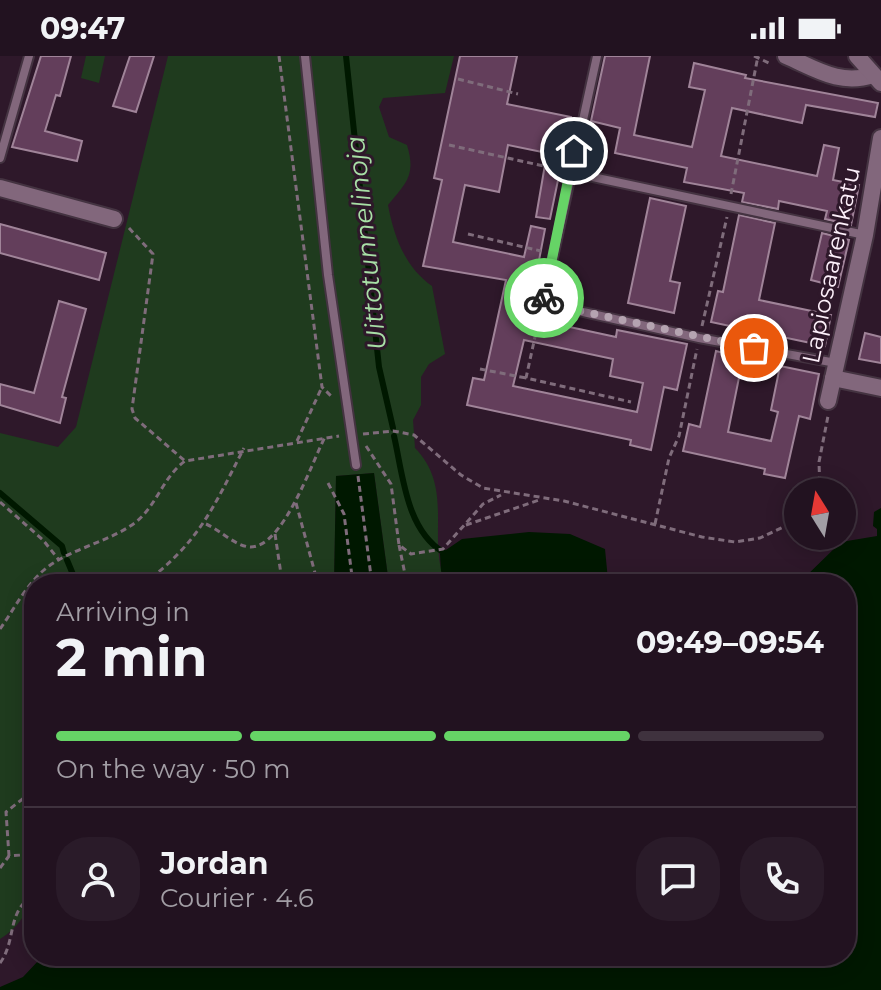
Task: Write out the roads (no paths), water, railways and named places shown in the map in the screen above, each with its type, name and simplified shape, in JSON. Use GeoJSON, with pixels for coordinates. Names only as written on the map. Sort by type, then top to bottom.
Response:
{"type":"FeatureCollection","features":[{"type":"Feature","properties":{"kind":"street"},"geometry":{"type":"LineString","coordinates":[[786,56],[840,80],[877,79]]}},
{"type":"Feature","properties":{"kind":"street"},"geometry":{"type":"LineString","coordinates":[[857,56],[877,79]]}},
{"type":"Feature","properties":{"kind":"street","name":"Lapiosaarenkatu"},"geometry":{"type":"LineString","coordinates":[[828,401],[865,235],[881,138]]}},
{"type":"Feature","properties":{"kind":"street"},"geometry":{"type":"LineString","coordinates":[[0,188],[114,219]]}},
{"type":"Feature","properties":{"kind":"street"},"geometry":{"type":"LineString","coordinates":[[835,371],[881,388]]}},
{"type":"Feature","properties":{"kind":"lane"},"geometry":{"type":"LineString","coordinates":[[0,158],[29,56]]}},
{"type":"Feature","properties":{"kind":"lane"},"geometry":{"type":"LineString","coordinates":[[305,56],[346,411],[356,465]]}},
{"type":"Feature","properties":{"kind":"lane"},"geometry":{"type":"LineString","coordinates":[[597,56],[569,172],[543,303],[835,371]]}},
{"type":"Feature","properties":{"kind":"lane"},"geometry":{"type":"LineString","coordinates":[[569,172],[865,235]]}},
{"type":"Feature","properties":{"kind":"waterway","name":"Uittotunnelinoja"},"geometry":{"type":"LineString","coordinates":[[346,56],[379,367],[393,428]]}},
{"type":"Feature","properties":{"kind":"waterway","name":"Uittotunnelinoja"},"geometry":{"type":"LineString","coordinates":[[394,436],[414,515],[421,530],[443,552]]}},
{"type":"Feature","properties":{"kind":"waterway"},"geometry":{"type":"LineString","coordinates":[[0,493],[62,546],[64,553]]}},
{"type":"Feature","properties":{"kind":"waterway"},"geometry":{"type":"LineString","coordinates":[[67,560],[73,574]]}}]}
